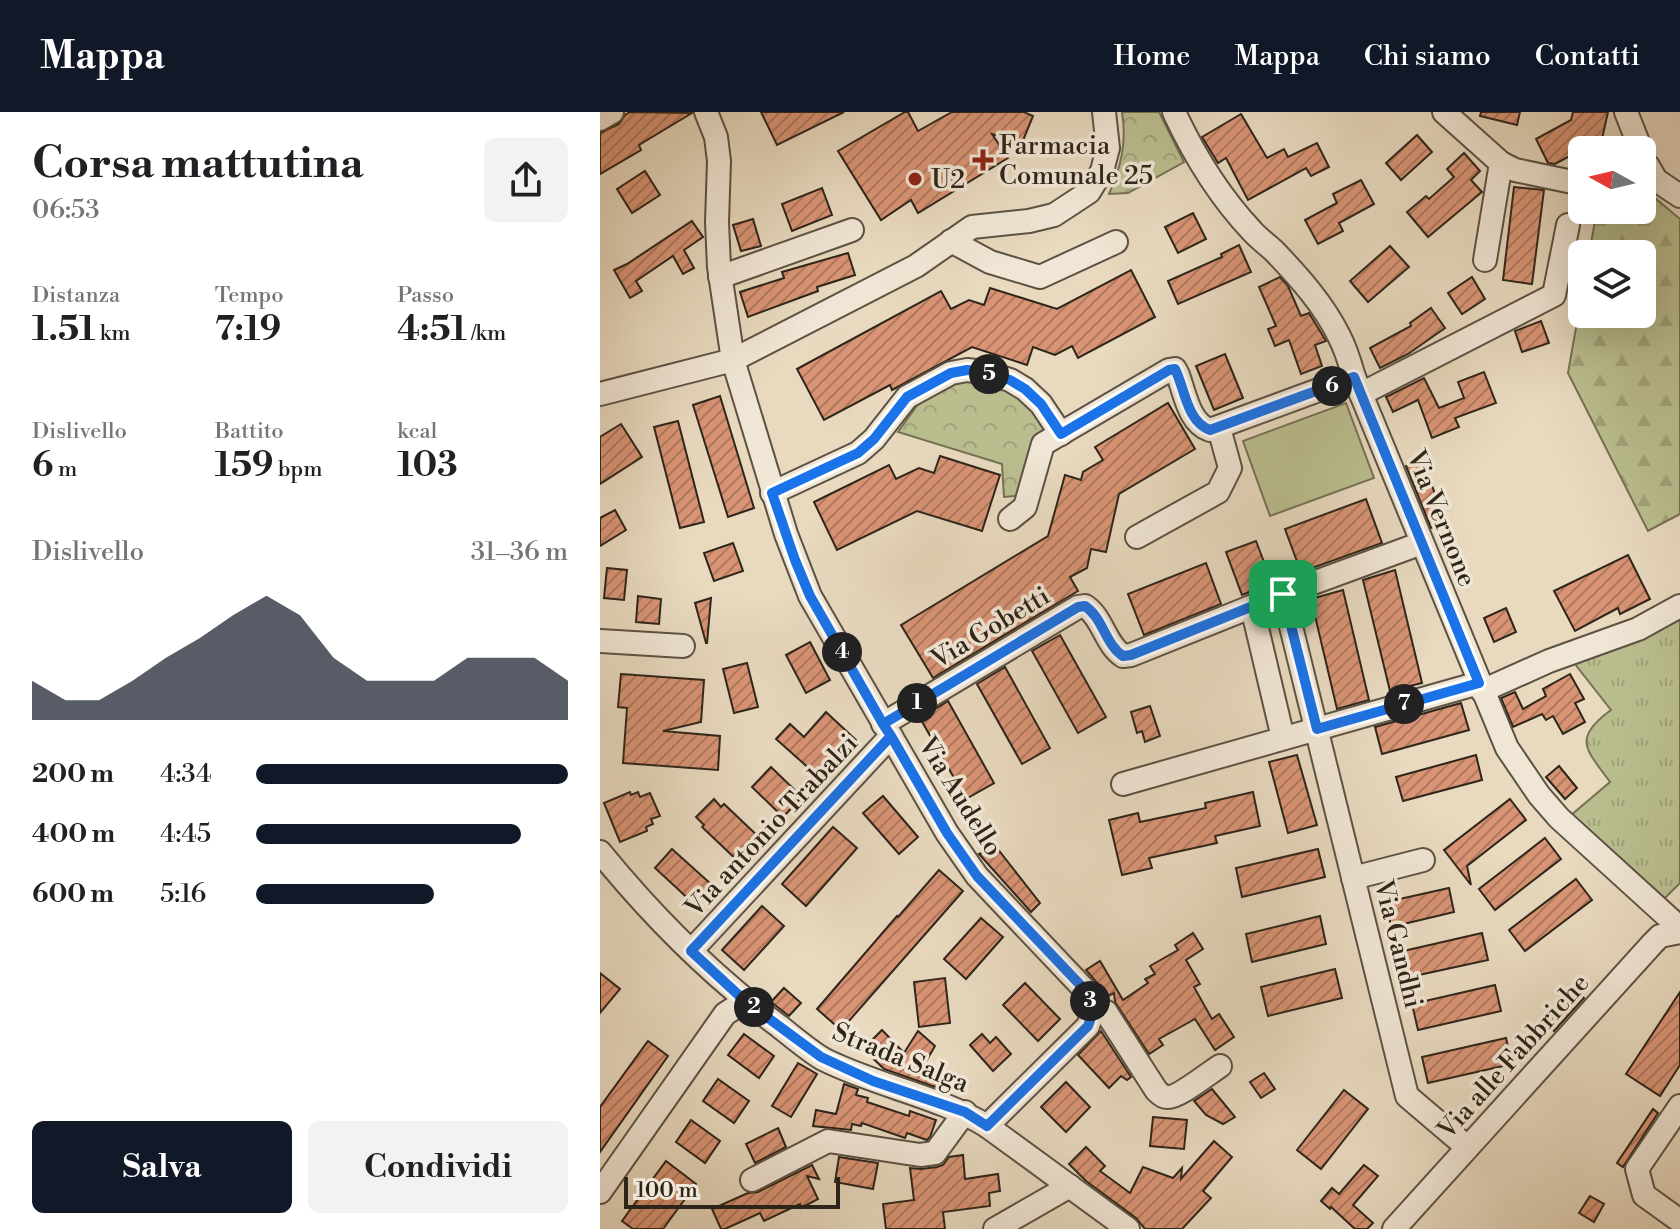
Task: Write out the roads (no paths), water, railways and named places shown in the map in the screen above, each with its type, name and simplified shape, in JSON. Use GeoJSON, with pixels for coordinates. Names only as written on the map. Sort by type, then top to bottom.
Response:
{"type":"FeatureCollection","features":[{"type":"Feature","properties":{"kind":"street"},"geometry":{"type":"LineString","coordinates":[[600,119],[612,112]]}},
{"type":"Feature","properties":{"kind":"street","name":"Via Audello"},"geometry":{"type":"LineString","coordinates":[[706,112],[716,137],[719,161],[717,222],[720,277],[733,360],[772,493],[810,596],[947,833],[977,876],[1086,991],[1093,1013]]}},
{"type":"Feature","properties":{"kind":"street"},"geometry":{"type":"LineString","coordinates":[[600,394],[733,360],[916,266],[972,227],[1054,215],[1089,192],[1102,171],[1108,148],[1104,112]]}},
{"type":"Feature","properties":{"kind":"street","name":"Via Vernone"},"geometry":{"type":"LineString","coordinates":[[1174,112],[1196,155],[1232,207],[1289,267],[1325,312],[1339,337],[1507,748],[1559,818],[1680,930]]}},
{"type":"Feature","properties":{"kind":"street"},"geometry":{"type":"LineString","coordinates":[[1444,112],[1501,163],[1515,170],[1568,181]]}},
{"type":"Feature","properties":{"kind":"street"},"geometry":{"type":"LineString","coordinates":[[1626,112],[1635,136]]}},
{"type":"Feature","properties":{"kind":"street"},"geometry":{"type":"LineString","coordinates":[[1485,260],[1501,163]]}},
{"type":"Feature","properties":{"kind":"street"},"geometry":{"type":"LineString","coordinates":[[1656,180],[1680,196]]}},
{"type":"Feature","properties":{"kind":"street"},"geometry":{"type":"LineString","coordinates":[[1010,519],[1025,507],[1043,444],[1169,370],[1175,369],[1194,419],[1201,427],[1210,430],[1357,385],[1554,295],[1568,225]]}},
{"type":"Feature","properties":{"kind":"street"},"geometry":{"type":"LineString","coordinates":[[720,277],[852,230]]}},
{"type":"Feature","properties":{"kind":"street"},"geometry":{"type":"LineString","coordinates":[[951,241],[990,262],[1040,277],[1116,242]]}},
{"type":"Feature","properties":{"kind":"street"},"geometry":{"type":"LineString","coordinates":[[772,493],[858,453],[874,439],[907,397],[951,373],[967,370],[1010,380],[1041,404],[1061,434]]}},
{"type":"Feature","properties":{"kind":"street"},"geometry":{"type":"LineString","coordinates":[[1137,537],[1218,492],[1230,468],[1219,428]]}},
{"type":"Feature","properties":{"kind":"street","name":"Via Gobetti"},"geometry":{"type":"LineString","coordinates":[[887,730],[1078,607],[1085,606],[1093,611],[1116,651],[1123,656],[1131,655],[1422,543]]}},
{"type":"Feature","properties":{"kind":"street","name":"Via Gandhi"},"geometry":{"type":"LineString","coordinates":[[1283,594],[1407,1096],[1467,1147]]}},
{"type":"Feature","properties":{"kind":"street"},"geometry":{"type":"LineString","coordinates":[[1123,784],[1283,738],[1480,687],[1638,629],[1680,606]]}},
{"type":"Feature","properties":{"kind":"street"},"geometry":{"type":"LineString","coordinates":[[1252,607],[1283,738]]}},
{"type":"Feature","properties":{"kind":"street"},"geometry":{"type":"LineString","coordinates":[[600,641],[683,646]]}},
{"type":"Feature","properties":{"kind":"street","name":"Via antonio Trabalzi"},"geometry":{"type":"LineString","coordinates":[[691,951],[887,730]]}},
{"type":"Feature","properties":{"kind":"street","name":"Strada Salga"},"geometry":{"type":"LineString","coordinates":[[600,852],[638,898],[691,951],[745,1001],[821,1057],[873,1081],[965,1112],[1128,1229]]}},
{"type":"Feature","properties":{"kind":"street"},"geometry":{"type":"LineString","coordinates":[[1353,878],[1423,860]]}},
{"type":"Feature","properties":{"kind":"street","name":"Via alle Fabbriche"},"geometry":{"type":"LineString","coordinates":[[1394,1229],[1653,943],[1660,936],[1680,930]]}},
{"type":"Feature","properties":{"kind":"street"},"geometry":{"type":"LineString","coordinates":[[600,1192],[607,1167],[725,1014],[745,1001]]}},
{"type":"Feature","properties":{"kind":"street"},"geometry":{"type":"LineString","coordinates":[[987,1126],[1088,1026],[1093,1013],[1106,1012],[1162,1096],[1168,1098],[1177,1094],[1220,1066]]}},
{"type":"Feature","properties":{"kind":"street"},"geometry":{"type":"LineString","coordinates":[[1680,1106],[1637,1169],[1644,1195],[1680,1221]]}},
{"type":"Feature","properties":{"kind":"street"},"geometry":{"type":"LineString","coordinates":[[752,1180],[828,1141],[920,1155],[935,1153],[965,1112]]}},
{"type":"Feature","properties":{"kind":"street"},"geometry":{"type":"LineString","coordinates":[[995,1229],[1070,1186]]}},
{"type":"Feature","properties":{"kind":"place","name":"Farmacia Comunale 25"},"geometry":{"type":"Point","coordinates":[983,160]}},
{"type":"Feature","properties":{"kind":"place","name":"U2"},"geometry":{"type":"Point","coordinates":[915,179]}}]}
